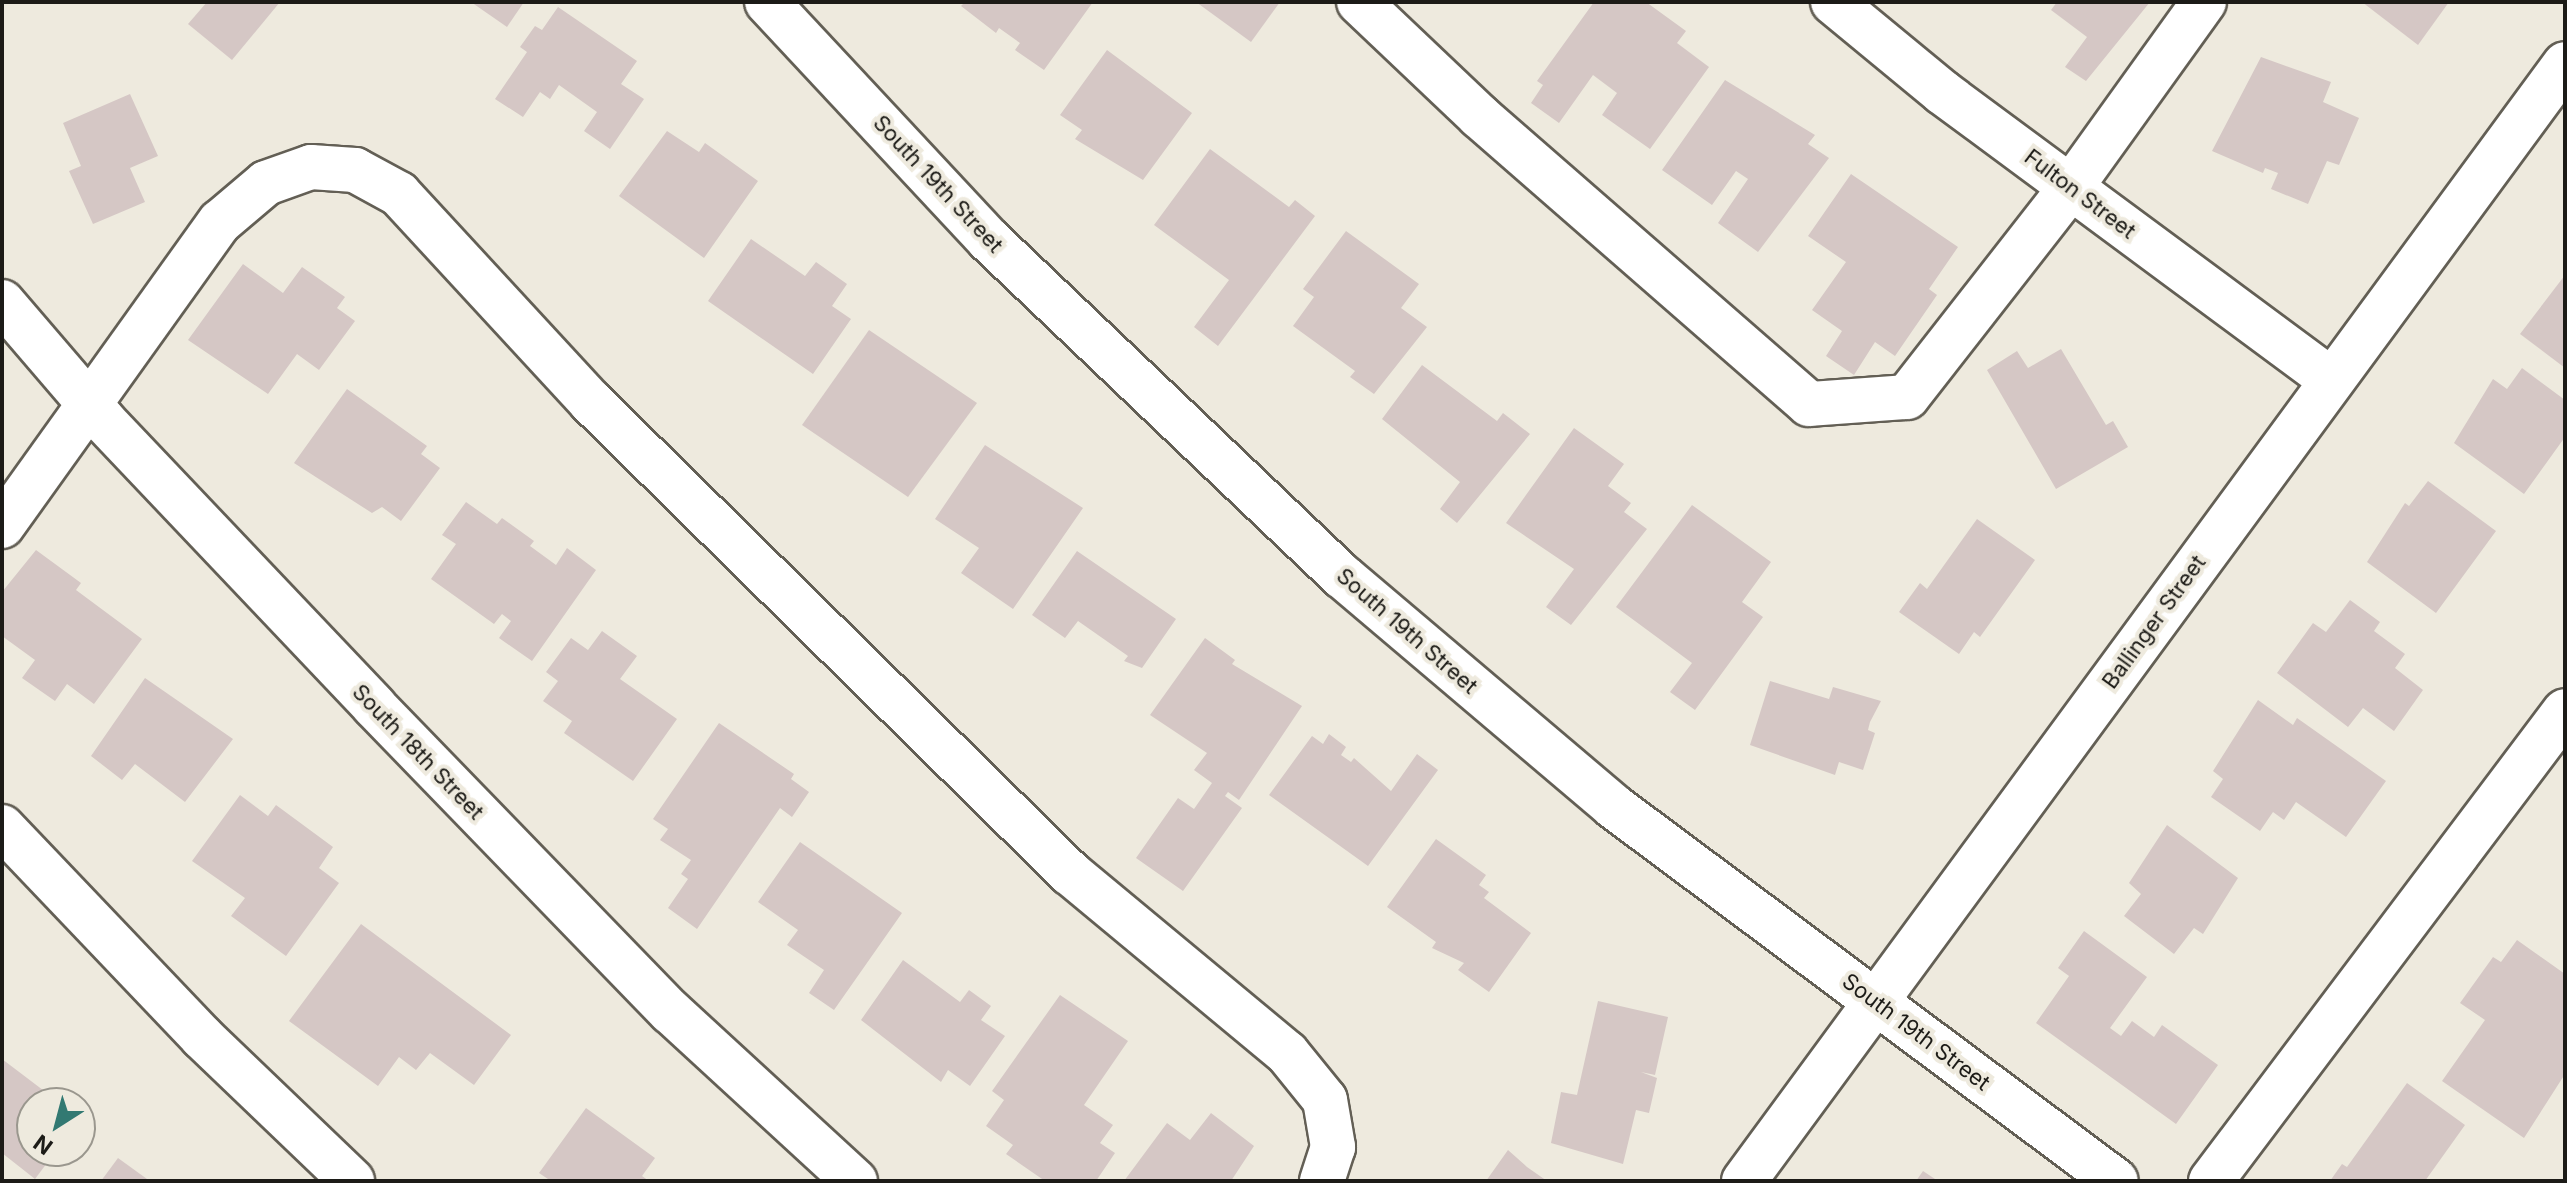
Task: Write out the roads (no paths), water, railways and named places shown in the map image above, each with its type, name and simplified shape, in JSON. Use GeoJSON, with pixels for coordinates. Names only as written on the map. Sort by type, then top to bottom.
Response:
{"type":"FeatureCollection","features":[{"type":"Feature","properties":{"kind":"street","name":"South 19th Street"},"geometry":{"type":"LineString","coordinates":[[767,2],[989,240],[1342,576],[1613,806],[2116,1181]]}},
{"type":"Feature","properties":{"kind":"street"},"geometry":{"type":"LineString","coordinates":[[1359,2],[1479,116],[1809,404],[1907,397],[2071,187],[2204,2]]}},
{"type":"Feature","properties":{"kind":"street","name":"Fulton Street"},"geometry":{"type":"LineString","coordinates":[[1833,2],[2071,187],[2331,380]]}},
{"type":"Feature","properties":{"kind":"street","name":"Ballinger Street"},"geometry":{"type":"LineString","coordinates":[[1744,1181],[2565,64]]}},
{"type":"Feature","properties":{"kind":"street"},"geometry":{"type":"LineString","coordinates":[[2,526],[87,402],[220,222],[266,183],[311,167],[355,170],[399,194],[591,402],[1070,873],[1287,1053],[1325,1100],[1333,1147],[1322,1181]]}},
{"type":"Feature","properties":{"kind":"street","name":"South 18th Street"},"geometry":{"type":"LineString","coordinates":[[2,302],[87,402],[671,1012],[855,1181]]}},
{"type":"Feature","properties":{"kind":"street"},"geometry":{"type":"LineString","coordinates":[[2211,1181],[2565,711]]}},
{"type":"Feature","properties":{"kind":"street"},"geometry":{"type":"LineString","coordinates":[[2,827],[202,1037],[352,1181]]}}]}
